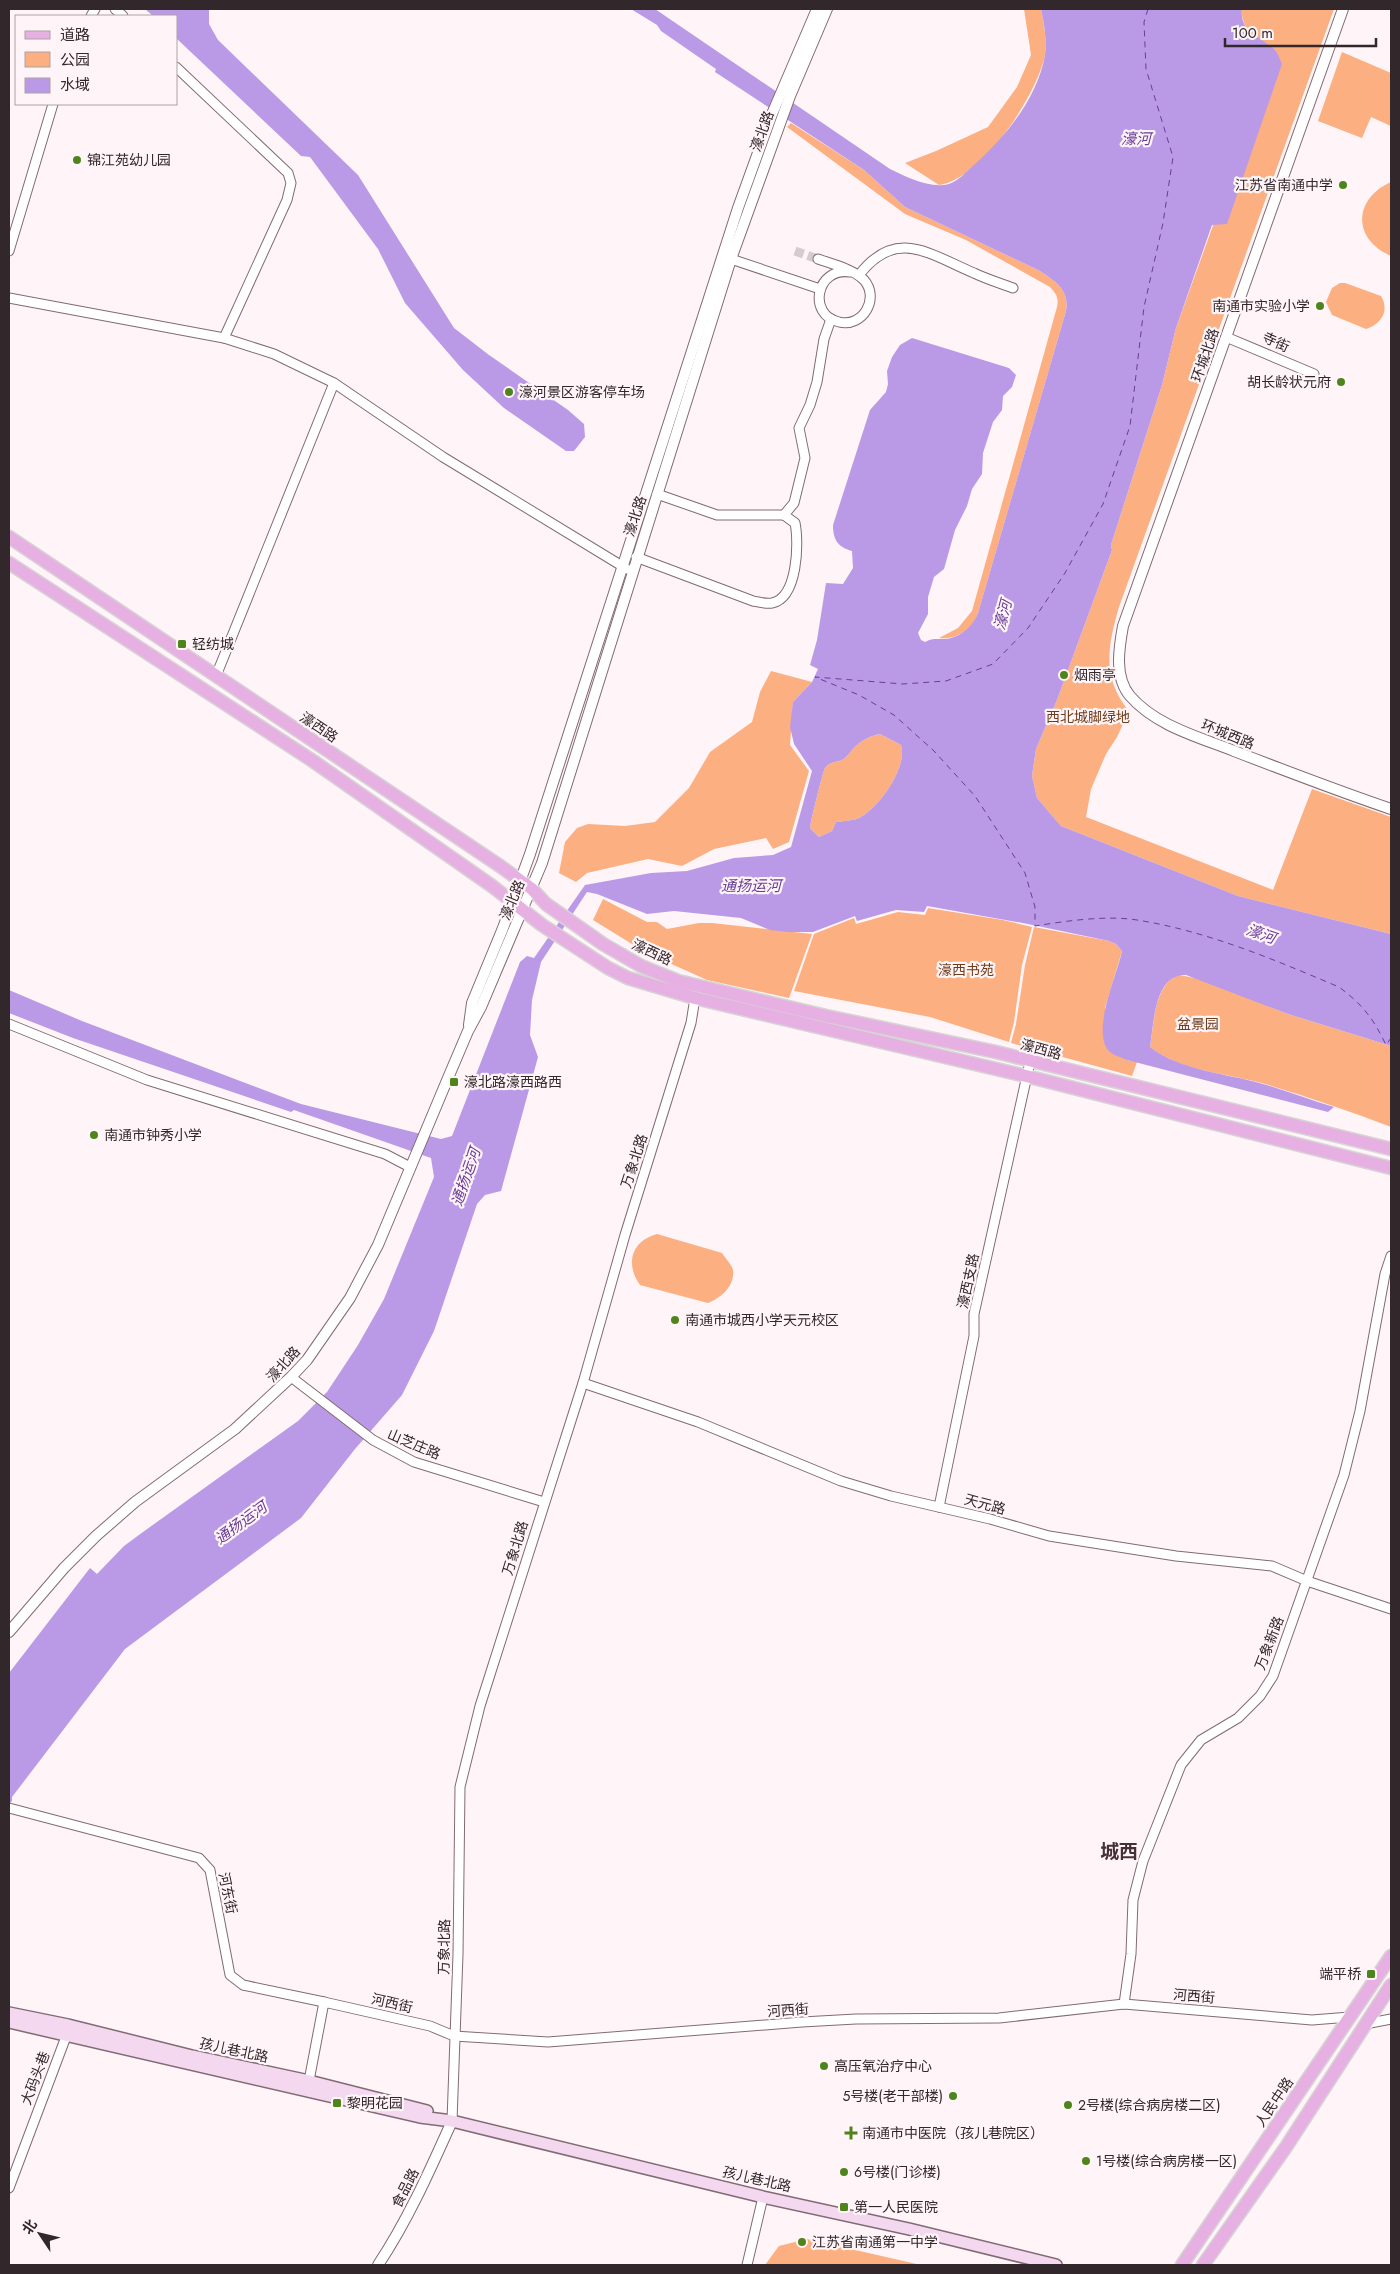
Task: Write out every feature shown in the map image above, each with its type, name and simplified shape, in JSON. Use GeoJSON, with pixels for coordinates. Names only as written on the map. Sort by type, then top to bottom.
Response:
{"type":"FeatureCollection","features":[{"type":"Feature","properties":{"kind":"main road","name":"濠西路"},"geometry":{"type":"LineString","coordinates":[[9,536],[500,866],[532,889],[546,904],[628,959],[678,981],[826,1016],[996,1052],[1030,1062],[1391,1149]]}},
{"type":"Feature","properties":{"kind":"main road"},"geometry":{"type":"LineString","coordinates":[[9,563],[313,761],[518,905],[542,925],[573,946],[628,978],[695,998],[1026,1076],[1391,1168]]}},
{"type":"Feature","properties":{"kind":"main road","name":"人民中路"},"geometry":{"type":"LineString","coordinates":[[1182,2265],[1391,1956]]}},
{"type":"Feature","properties":{"kind":"main road"},"geometry":{"type":"LineString","coordinates":[[1203,2265],[1286,2147],[1391,1984]]}},
{"type":"Feature","properties":{"kind":"main road","name":"孩儿巷北路"},"geometry":{"type":"LineString","coordinates":[[9,2013],[68,2024],[420,2117],[452,2121],[763,2197],[909,2229],[1056,2265]]}},
{"type":"Feature","properties":{"kind":"main road","name":"孩儿巷北路"},"geometry":{"type":"LineString","coordinates":[[9,2022],[308,2086]]}},
{"type":"Feature","properties":{"kind":"street","name":"濠北路"},"geometry":{"type":"LineString","coordinates":[[786,94],[817,9]]}},
{"type":"Feature","properties":{"kind":"street","name":"濠北路"},"geometry":{"type":"LineString","coordinates":[[9,1632],[64,1568],[96,1536],[135,1502],[235,1429],[291,1377],[307,1360],[350,1298],[378,1245],[468,1031],[472,1003],[518,905],[532,889],[695,338],[738,208],[786,94],[827,9]]}},
{"type":"Feature","properties":{"kind":"street","name":"环城北路"},"geometry":{"type":"LineString","coordinates":[[1124,626],[1343,9]]}},
{"type":"Feature","properties":{"kind":"street"},"geometry":{"type":"LineString","coordinates":[[178,69],[288,173],[291,183],[287,200],[224,338]]}},
{"type":"Feature","properties":{"kind":"street"},"geometry":{"type":"LineString","coordinates":[[9,251],[53,105]]}},
{"type":"Feature","properties":{"kind":"street","name":"濠北路"},"geometry":{"type":"LineString","coordinates":[[518,905],[520,881],[609,606],[636,557],[776,117]]}},
{"type":"Feature","properties":{"kind":"street"},"geometry":{"type":"LineString","coordinates":[[818,259],[854,273],[869,289],[869,307],[857,320],[839,322],[831,319],[820,306],[820,289],[825,280],[840,270],[854,273],[886,250],[926,250],[973,273],[1013,288]]}},
{"type":"Feature","properties":{"kind":"street"},"geometry":{"type":"LineString","coordinates":[[731,259],[820,289]]}},
{"type":"Feature","properties":{"kind":"street"},"geometry":{"type":"LineString","coordinates":[[9,298],[224,338],[274,354],[334,383],[443,457],[628,569]]}},
{"type":"Feature","properties":{"kind":"street"},"geometry":{"type":"LineString","coordinates":[[784,515],[794,503],[805,458],[799,428],[810,405],[817,382],[824,339],[831,319]]}},
{"type":"Feature","properties":{"kind":"street","name":"寺街"},"geometry":{"type":"LineString","coordinates":[[1226,337],[1314,374]]}},
{"type":"Feature","properties":{"kind":"street"},"geometry":{"type":"LineString","coordinates":[[216,676],[334,383]]}},
{"type":"Feature","properties":{"kind":"street"},"geometry":{"type":"LineString","coordinates":[[636,557],[753,601],[773,603],[784,595],[793,577],[797,535],[794,523],[784,515],[717,515],[657,494]]}},
{"type":"Feature","properties":{"kind":"street","name":"环城西路"},"geometry":{"type":"LineString","coordinates":[[1124,626],[1120,652],[1121,677],[1129,695],[1157,717],[1172,726],[1250,757],[1391,809]]}},
{"type":"Feature","properties":{"kind":"street","name":"万象北路"},"geometry":{"type":"LineString","coordinates":[[452,2121],[458,1954],[460,1787],[480,1706],[583,1382],[625,1235],[692,1023],[695,998]]}},
{"type":"Feature","properties":{"kind":"street"},"geometry":{"type":"LineString","coordinates":[[9,1024],[147,1080],[412,1163]]}},
{"type":"Feature","properties":{"kind":"street","name":"濠西支路"},"geometry":{"type":"LineString","coordinates":[[939,1507],[974,1336],[974,1314],[1030,1062]]}},
{"type":"Feature","properties":{"kind":"street","name":"万象新路"},"geometry":{"type":"LineString","coordinates":[[1124,2004],[1131,1954],[1133,1900],[1143,1860],[1181,1765],[1202,1740],[1238,1718],[1260,1696],[1273,1676],[1344,1475],[1360,1412],[1385,1274],[1391,1256]]}},
{"type":"Feature","properties":{"kind":"street","name":"山芝庄路"},"geometry":{"type":"LineString","coordinates":[[291,1377],[373,1440],[414,1462],[544,1502]]}},
{"type":"Feature","properties":{"kind":"street","name":"天元路"},"geometry":{"type":"LineString","coordinates":[[583,1382],[698,1422],[841,1481],[891,1496],[1049,1536],[1176,1556],[1272,1566],[1306,1581],[1391,1609]]}},
{"type":"Feature","properties":{"kind":"street","name":"河东街"},"geometry":{"type":"LineString","coordinates":[[11,1810],[199,1858],[210,1870],[230,1975],[242,1985],[324,2002]]}},
{"type":"Feature","properties":{"kind":"street"},"geometry":{"type":"LineString","coordinates":[[308,2086],[324,2002]]}},
{"type":"Feature","properties":{"kind":"street","name":"河西街"},"geometry":{"type":"LineString","coordinates":[[324,2002],[430,2026],[454,2036],[548,2042],[847,2020],[999,2018],[1124,2004],[1312,2020],[1350,2017]]}},
{"type":"Feature","properties":{"kind":"street"},"geometry":{"type":"LineString","coordinates":[[1365,2024],[1391,2019]]}},
{"type":"Feature","properties":{"kind":"street","name":"大码头巷"},"geometry":{"type":"LineString","coordinates":[[9,2188],[67,2034]]}},
{"type":"Feature","properties":{"kind":"street","name":"食品路"},"geometry":{"type":"LineString","coordinates":[[378,2265],[424,2185],[452,2121]]}},
{"type":"Feature","properties":{"kind":"street"},"geometry":{"type":"LineString","coordinates":[[747,2265],[763,2197]]}},
{"type":"Feature","properties":{"kind":"green space"},"geometry":{"type":"Polygon","coordinates":[[[1024,9],[1041,9],[1046,49],[1040,72],[1031,91],[1005,133],[989,152],[973,168],[956,179],[939,185],[905,163],[988,127],[1017,87],[1031,55],[1024,9]]]}},
{"type":"Feature","properties":{"kind":"green space","name":"西北城脚绿地"},"geometry":{"type":"Polygon","coordinates":[[[1242,9],[1334,9],[1119,607],[1112,635],[1109,661],[1114,686],[1120,699],[1129,711],[1117,737],[1106,754],[1091,789],[1086,817],[1273,890],[1312,789],[1391,817],[1391,934],[1238,896],[1061,826],[1037,798],[1032,776],[1036,749],[1057,700],[1112,550],[1111,545],[1162,385],[1176,328],[1276,51],[1252,34],[1244,23],[1242,9]]]}},
{"type":"Feature","properties":{"kind":"green space"},"geometry":{"type":"Polygon","coordinates":[[[1342,52],[1391,73],[1391,126],[1371,117],[1362,138],[1318,121],[1342,52]]]}},
{"type":"Feature","properties":{"kind":"green space"},"geometry":{"type":"Polygon","coordinates":[[[791,123],[864,170],[905,207],[1040,271],[1060,287],[1066,297],[1066,311],[978,613],[968,629],[951,637],[939,638],[958,628],[972,611],[1058,304],[1057,298],[1050,287],[966,240],[905,214],[787,127],[791,123]]]}},
{"type":"Feature","properties":{"kind":"green space"},"geometry":{"type":"Polygon","coordinates":[[[1391,182],[1391,256],[1378,249],[1369,240],[1364,230],[1362,219],[1364,208],[1369,198],[1378,189],[1391,182]]]}},
{"type":"Feature","properties":{"kind":"green space"},"geometry":{"type":"Polygon","coordinates":[[[1340,283],[1345,283],[1381,296],[1385,307],[1380,320],[1376,324],[1366,329],[1332,315],[1326,302],[1332,288],[1340,283]]]}},
{"type":"Feature","properties":{"kind":"green space"},"geometry":{"type":"Polygon","coordinates":[[[771,671],[812,682],[793,702],[790,745],[809,771],[789,842],[773,849],[766,838],[714,849],[682,866],[648,859],[587,873],[576,882],[559,873],[565,842],[577,828],[588,824],[625,826],[655,822],[689,788],[710,752],[752,722],[760,692],[771,671]]]}},
{"type":"Feature","properties":{"kind":"green space"},"geometry":{"type":"Polygon","coordinates":[[[880,734],[901,745],[900,764],[890,786],[867,813],[856,819],[836,822],[832,831],[819,837],[810,828],[825,768],[831,763],[844,759],[864,740],[880,734]]]}},
{"type":"Feature","properties":{"kind":"green space"},"geometry":{"type":"Polygon","coordinates":[[[603,899],[647,922],[657,922],[667,929],[699,923],[712,923],[812,934],[789,998],[707,980],[645,952],[593,920],[603,899]]]}},
{"type":"Feature","properties":{"kind":"green space","name":"濠西书苑"},"geometry":{"type":"Polygon","coordinates":[[[928,908],[1003,920],[1032,927],[1022,965],[1014,1022],[1009,1042],[930,1017],[794,991],[814,934],[854,918],[856,924],[898,912],[925,915],[928,908]]]}},
{"type":"Feature","properties":{"kind":"green space"},"geometry":{"type":"Polygon","coordinates":[[[1034,927],[1109,941],[1116,944],[1122,951],[1105,1008],[1127,1060],[1137,1062],[1132,1076],[1011,1043],[1034,927]]]}},
{"type":"Feature","properties":{"kind":"green space","name":"盆景园"},"geometry":{"type":"Polygon","coordinates":[[[1179,975],[1200,979],[1288,1014],[1391,1046],[1391,1127],[1265,1084],[1190,1067],[1176,1062],[1150,1047],[1154,1016],[1160,996],[1164,987],[1179,975]]]}},
{"type":"Feature","properties":{"kind":"green space"},"geometry":{"type":"Polygon","coordinates":[[[657,1234],[722,1253],[733,1270],[732,1281],[726,1291],[708,1303],[640,1285],[633,1269],[633,1254],[641,1242],[657,1234]]]}},
{"type":"Feature","properties":{"kind":"green space"},"geometry":{"type":"Polygon","coordinates":[[[807,2239],[921,2265],[765,2265],[779,2246],[807,2239]]]}},
{"type":"Feature","properties":{"kind":"water"},"geometry":{"type":"Polygon","coordinates":[[[145,9],[209,9],[209,24],[218,40],[358,175],[454,328],[568,410],[584,424],[585,437],[574,451],[566,451],[504,408],[463,370],[405,303],[378,249],[310,157],[301,156],[178,40],[178,15],[152,15],[145,9]]]}},
{"type":"Feature","properties":{"kind":"water","name":"濠河"},"geometry":{"type":"Polygon","coordinates":[[[631,9],[655,9],[890,169],[926,184],[934,185],[949,184],[965,174],[997,142],[1027,102],[1041,71],[1046,49],[1041,9],[1242,9],[1242,17],[1247,29],[1276,51],[1282,64],[1227,224],[1212,225],[1176,328],[1162,385],[1111,545],[1112,550],[1057,700],[1036,749],[1032,776],[1037,798],[1061,826],[1238,896],[1391,934],[1391,1046],[1288,1014],[1186,975],[1175,977],[1167,983],[1158,1002],[1150,1047],[1162,1055],[1190,1066],[1249,1080],[1334,1107],[1328,1112],[1127,1060],[1111,1053],[1103,1039],[1104,1014],[1122,951],[1116,944],[1109,941],[927,906],[924,912],[896,910],[857,921],[855,916],[813,932],[788,932],[770,930],[741,918],[674,911],[647,914],[597,894],[587,892],[541,962],[532,1000],[530,1035],[538,1057],[501,1191],[485,1195],[477,1204],[434,1331],[402,1395],[355,1449],[301,1518],[125,1649],[12,1797],[12,1801],[9,1804],[9,1673],[90,1568],[97,1574],[124,1546],[298,1421],[327,1392],[358,1345],[384,1299],[434,1177],[431,1158],[294,1110],[291,1112],[73,1038],[9,1013],[9,990],[82,1021],[301,1104],[441,1139],[452,1136],[520,962],[527,956],[534,958],[585,885],[651,873],[687,871],[734,858],[773,855],[791,847],[812,771],[794,744],[790,727],[793,702],[812,682],[818,669],[810,665],[817,640],[826,583],[843,584],[853,568],[852,551],[837,542],[833,525],[870,410],[886,392],[888,384],[887,371],[892,357],[900,345],[912,338],[1009,368],[1016,375],[1012,387],[1003,396],[1002,410],[993,422],[983,453],[982,474],[972,489],[967,506],[955,530],[944,569],[934,577],[928,597],[928,614],[918,633],[921,640],[925,642],[932,639],[951,638],[961,634],[973,622],[978,613],[1066,311],[1066,297],[1056,283],[1040,271],[905,207],[864,170],[715,72],[716,69],[661,31],[657,25],[631,9]],[[880,734],[861,741],[844,759],[831,763],[825,768],[810,828],[819,837],[832,831],[836,822],[859,818],[875,805],[896,775],[902,754],[901,745],[880,734]]]}},
{"type":"Feature","properties":{"kind":"ferry route"},"geometry":{"type":"LineString","coordinates":[[1148,9],[1144,22],[1146,69],[1173,157],[1163,223],[1144,307],[1130,426],[1103,504],[1065,573],[1028,628],[993,664],[946,681],[903,684],[815,677],[859,695],[894,715],[934,751],[975,796],[1025,873],[1035,907],[1035,926],[1086,919],[1112,918],[1163,925],[1215,939],[1339,987],[1367,1013],[1386,1045],[1391,1038]]}},
{"type":"Feature","properties":{"kind":"tunnel"},"geometry":{"type":"LineString","coordinates":[[795,251],[818,259]]}},
{"type":"Feature","properties":{"kind":"place","name":"锦江苑幼儿园"},"geometry":{"type":"Point","coordinates":[77,160]}},
{"type":"Feature","properties":{"kind":"place","name":"江苏省南通中学"},"geometry":{"type":"Point","coordinates":[1343,185]}},
{"type":"Feature","properties":{"kind":"place","name":"南通市实验小学"},"geometry":{"type":"Point","coordinates":[1320,306]}},
{"type":"Feature","properties":{"kind":"place","name":"胡长龄状元府"},"geometry":{"type":"Point","coordinates":[1341,382]}},
{"type":"Feature","properties":{"kind":"place","name":"濠河景区游客停车场"},"geometry":{"type":"Point","coordinates":[509,392]}},
{"type":"Feature","properties":{"kind":"place","name":"轻纺城"},"geometry":{"type":"Point","coordinates":[182,644]}},
{"type":"Feature","properties":{"kind":"place","name":"烟雨亭"},"geometry":{"type":"Point","coordinates":[1064,675]}},
{"type":"Feature","properties":{"kind":"place","name":"濠北路濠西路西"},"geometry":{"type":"Point","coordinates":[454,1082]}},
{"type":"Feature","properties":{"kind":"place","name":"南通市钟秀小学"},"geometry":{"type":"Point","coordinates":[94,1135]}},
{"type":"Feature","properties":{"kind":"place","name":"南通市城西小学天元校区"},"geometry":{"type":"Point","coordinates":[675,1320]}},
{"type":"Feature","properties":{"kind":"place","name":"端平桥"},"geometry":{"type":"Point","coordinates":[1371,1974]}},
{"type":"Feature","properties":{"kind":"place","name":"高压氧治疗中心"},"geometry":{"type":"Point","coordinates":[824,2066]}},
{"type":"Feature","properties":{"kind":"place","name":"5号楼(老干部楼)"},"geometry":{"type":"Point","coordinates":[953,2096]}},
{"type":"Feature","properties":{"kind":"place","name":"黎明花园"},"geometry":{"type":"Point","coordinates":[337,2103]}},
{"type":"Feature","properties":{"kind":"place","name":"2号楼(综合病房楼二区)"},"geometry":{"type":"Point","coordinates":[1068,2105]}},
{"type":"Feature","properties":{"kind":"place","name":"南通市中医院（孩儿巷院区）"},"geometry":{"type":"Point","coordinates":[851,2133]}},
{"type":"Feature","properties":{"kind":"place","name":"1号楼(综合病房楼一区)"},"geometry":{"type":"Point","coordinates":[1086,2161]}},
{"type":"Feature","properties":{"kind":"place","name":"6号楼(门诊楼)"},"geometry":{"type":"Point","coordinates":[844,2172]}},
{"type":"Feature","properties":{"kind":"place","name":"第一人民医院"},"geometry":{"type":"Point","coordinates":[844,2207]}},
{"type":"Feature","properties":{"kind":"place","name":"江苏省南通第一中学"},"geometry":{"type":"Point","coordinates":[802,2242]}},
{"type":"Feature","properties":{"kind":"district","name":"城西"},"geometry":{"type":"Point","coordinates":[1119,1851]}},
{"type":"Feature","properties":{"kind":"water label","name":"通扬运河"},"geometry":{"type":"Point","coordinates":[751,886]}},
{"type":"Feature","properties":{"kind":"water label","name":"通扬运河"},"geometry":{"type":"Point","coordinates":[466,1177]}},
{"type":"Feature","properties":{"kind":"water label","name":"通扬运河"},"geometry":{"type":"Point","coordinates":[241,1523]}}]}
